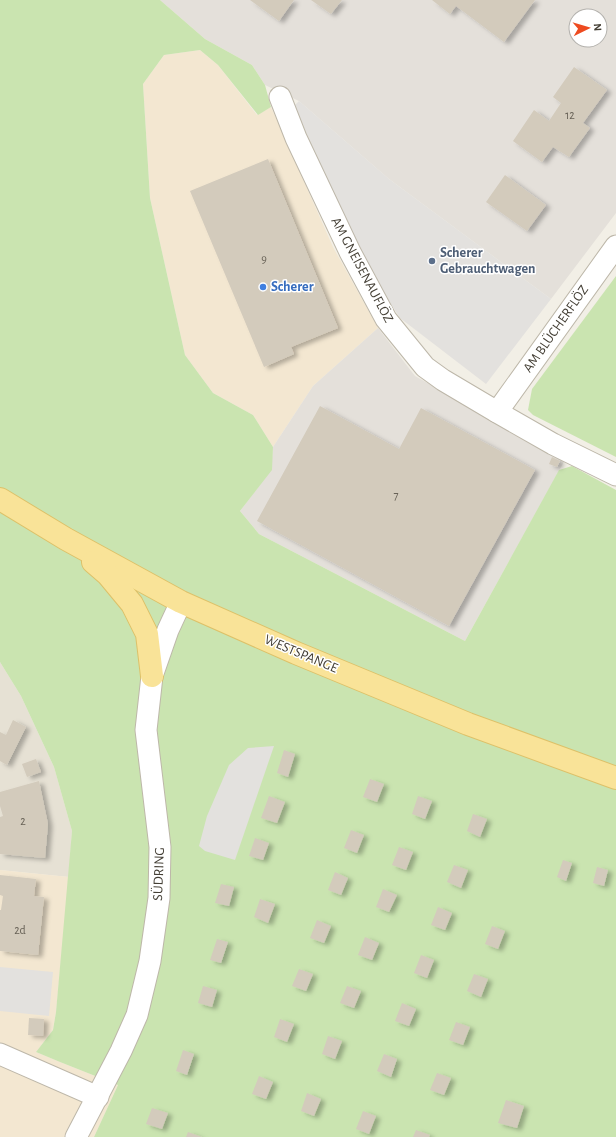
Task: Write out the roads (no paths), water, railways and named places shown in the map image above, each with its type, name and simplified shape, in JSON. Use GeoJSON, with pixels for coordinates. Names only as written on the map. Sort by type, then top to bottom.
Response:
{"type":"FeatureCollection","features":[{"type":"Feature","properties":{"kind":"main road","name":"WESTSPANGE"},"geometry":{"type":"LineString","coordinates":[[0,499],[66,539],[181,602],[296,653],[460,721],[616,778]]}},
{"type":"Feature","properties":{"kind":"main road"},"geometry":{"type":"LineString","coordinates":[[66,539],[108,575],[132,604],[147,634],[152,676]]}},
{"type":"Feature","properties":{"kind":"street","name":"AM GNEISENAUFLÖZ"},"geometry":{"type":"LineString","coordinates":[[280,97],[296,138],[350,252],[386,319],[425,367],[443,380],[553,444],[616,475]]}},
{"type":"Feature","properties":{"kind":"street","name":"AM BLÜCHERFLÖZ"},"geometry":{"type":"LineString","coordinates":[[497,412],[616,246]]}},
{"type":"Feature","properties":{"kind":"street","name":"SÜDRING"},"geometry":{"type":"LineString","coordinates":[[76,1137],[121,1051],[137,1015],[150,961],[159,898],[160,848],[146,730],[152,676],[168,630],[181,602]]}},
{"type":"Feature","properties":{"kind":"street"},"geometry":{"type":"LineString","coordinates":[[0,1054],[98,1097]]}},
{"type":"Feature","properties":{"kind":"place","name":"Scherer Gebrauchtwagen"},"geometry":{"type":"Point","coordinates":[432,261]}},
{"type":"Feature","properties":{"kind":"place","name":"Scherer"},"geometry":{"type":"Point","coordinates":[263,287]}}]}
